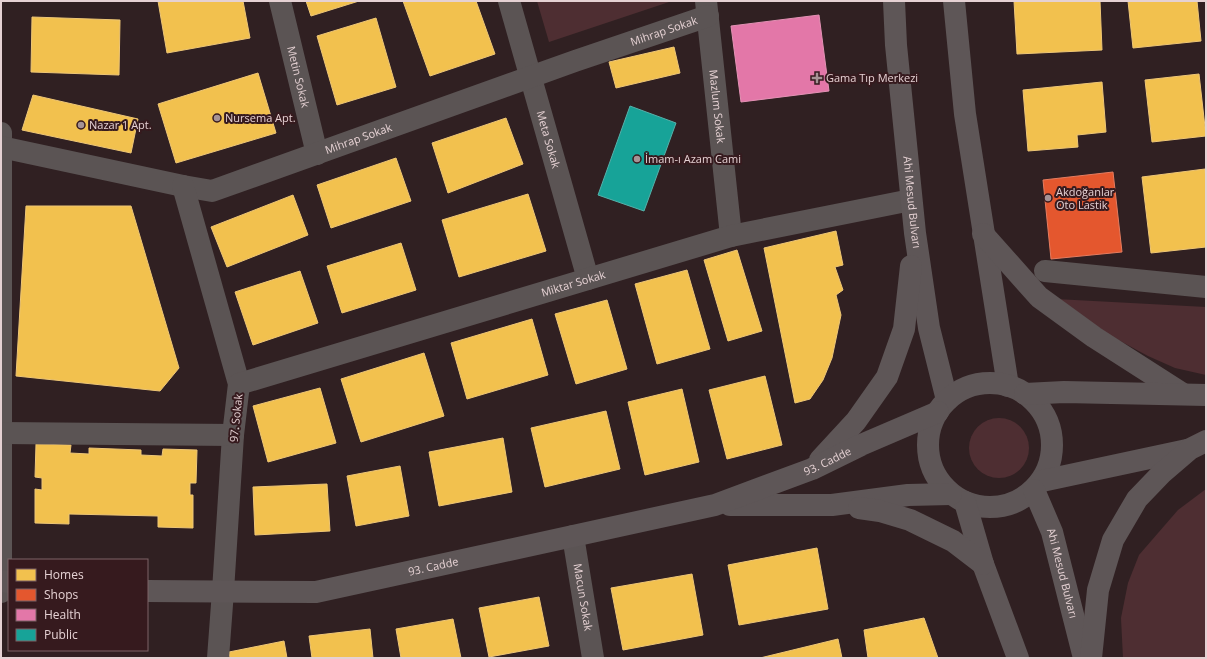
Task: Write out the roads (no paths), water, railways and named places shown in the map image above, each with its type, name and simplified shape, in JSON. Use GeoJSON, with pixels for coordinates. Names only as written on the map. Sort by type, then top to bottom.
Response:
{"type":"FeatureCollection","features":[{"type":"Feature","properties":{"kind":"main road","name":"Ahi Mesud Bulvarı"},"geometry":{"type":"LineString","coordinates":[[894,1],[896,45],[911,200],[928,328],[943,406]]}},
{"type":"Feature","properties":{"kind":"main road"},"geometry":{"type":"LineString","coordinates":[[954,1],[965,114],[983,234],[1017,390]]}},
{"type":"Feature","properties":{"kind":"main road"},"geometry":{"type":"LineString","coordinates":[[812,469],[856,421],[887,376],[904,330],[915,233]]}},
{"type":"Feature","properties":{"kind":"main road"},"geometry":{"type":"LineString","coordinates":[[983,234],[1039,297],[1094,337],[1183,394]]}},
{"type":"Feature","properties":{"kind":"main road"},"geometry":{"type":"LineString","coordinates":[[998,383],[1017,390],[1031,398],[1044,412],[1050,429],[1053,447],[1050,465],[1038,486],[1019,501],[1001,507],[983,507],[958,498],[939,481],[931,464],[928,446],[930,429],[943,406],[962,390],[980,384],[998,383]]}},
{"type":"Feature","properties":{"kind":"main road"},"geometry":{"type":"LineString","coordinates":[[1017,390],[1206,395]]}},
{"type":"Feature","properties":{"kind":"main road","name":"93. Cadde"},"geometry":{"type":"LineString","coordinates":[[148,591],[316,592],[715,505],[812,469],[943,406]]}},
{"type":"Feature","properties":{"kind":"main road"},"geometry":{"type":"LineString","coordinates":[[1038,486],[1198,445]]}},
{"type":"Feature","properties":{"kind":"main road"},"geometry":{"type":"LineString","coordinates":[[1091,658],[1098,590],[1113,540],[1137,499],[1162,473],[1198,445]]}},
{"type":"Feature","properties":{"kind":"main road","name":"Ahi Mesud Bulvarı"},"geometry":{"type":"LineString","coordinates":[[1038,486],[1052,532],[1084,658]]}},
{"type":"Feature","properties":{"kind":"main road","name":"93. Cadde"},"geometry":{"type":"LineString","coordinates":[[715,505],[832,505],[908,495],[958,498]]}},
{"type":"Feature","properties":{"kind":"main road"},"geometry":{"type":"LineString","coordinates":[[958,498],[1018,658]]}},
{"type":"Feature","properties":{"kind":"main road"},"geometry":{"type":"LineString","coordinates":[[832,505],[880,510],[910,520],[953,541],[983,564]]}},
{"type":"Feature","properties":{"kind":"street","name":"Metin Sokak"},"geometry":{"type":"LineString","coordinates":[[280,1],[317,154]]}},
{"type":"Feature","properties":{"kind":"street","name":"Meta Sokak"},"geometry":{"type":"LineString","coordinates":[[509,1],[588,279]]}},
{"type":"Feature","properties":{"kind":"street","name":"Mihrap Sokak"},"geometry":{"type":"LineString","coordinates":[[1,147],[212,191],[531,77],[707,9]]}},
{"type":"Feature","properties":{"kind":"street","name":"Mazlum Sokak"},"geometry":{"type":"LineString","coordinates":[[707,9],[731,236]]}},
{"type":"Feature","properties":{"kind":"street"},"geometry":{"type":"LineString","coordinates":[[1,133],[3,584]]}},
{"type":"Feature","properties":{"kind":"street","name":"97. Sokak"},"geometry":{"type":"LineString","coordinates":[[183,186],[239,384],[233,435],[218,658]]}},
{"type":"Feature","properties":{"kind":"street","name":"Miktar Sokak"},"geometry":{"type":"LineString","coordinates":[[239,384],[731,236],[911,200]]}},
{"type":"Feature","properties":{"kind":"street"},"geometry":{"type":"LineString","coordinates":[[1045,271],[1206,287]]}},
{"type":"Feature","properties":{"kind":"street"},"geometry":{"type":"LineString","coordinates":[[2,433],[233,435]]}},
{"type":"Feature","properties":{"kind":"street","name":"Macun Sokak"},"geometry":{"type":"LineString","coordinates":[[573,536],[593,658]]}},
{"type":"Feature","properties":{"kind":"place","name":"Gama Tıp Merkezi"},"geometry":{"type":"Point","coordinates":[817,78]}},
{"type":"Feature","properties":{"kind":"place","name":"Nursema Apt."},"geometry":{"type":"Point","coordinates":[217,118]}},
{"type":"Feature","properties":{"kind":"place","name":"Nazar 1 Apt."},"geometry":{"type":"Point","coordinates":[81,125]}},
{"type":"Feature","properties":{"kind":"place","name":"İmam-ı Azam Cami"},"geometry":{"type":"Point","coordinates":[637,159]}},
{"type":"Feature","properties":{"kind":"place","name":"Akdoğanlar Oto Lastik"},"geometry":{"type":"Point","coordinates":[1048,198]}}]}
